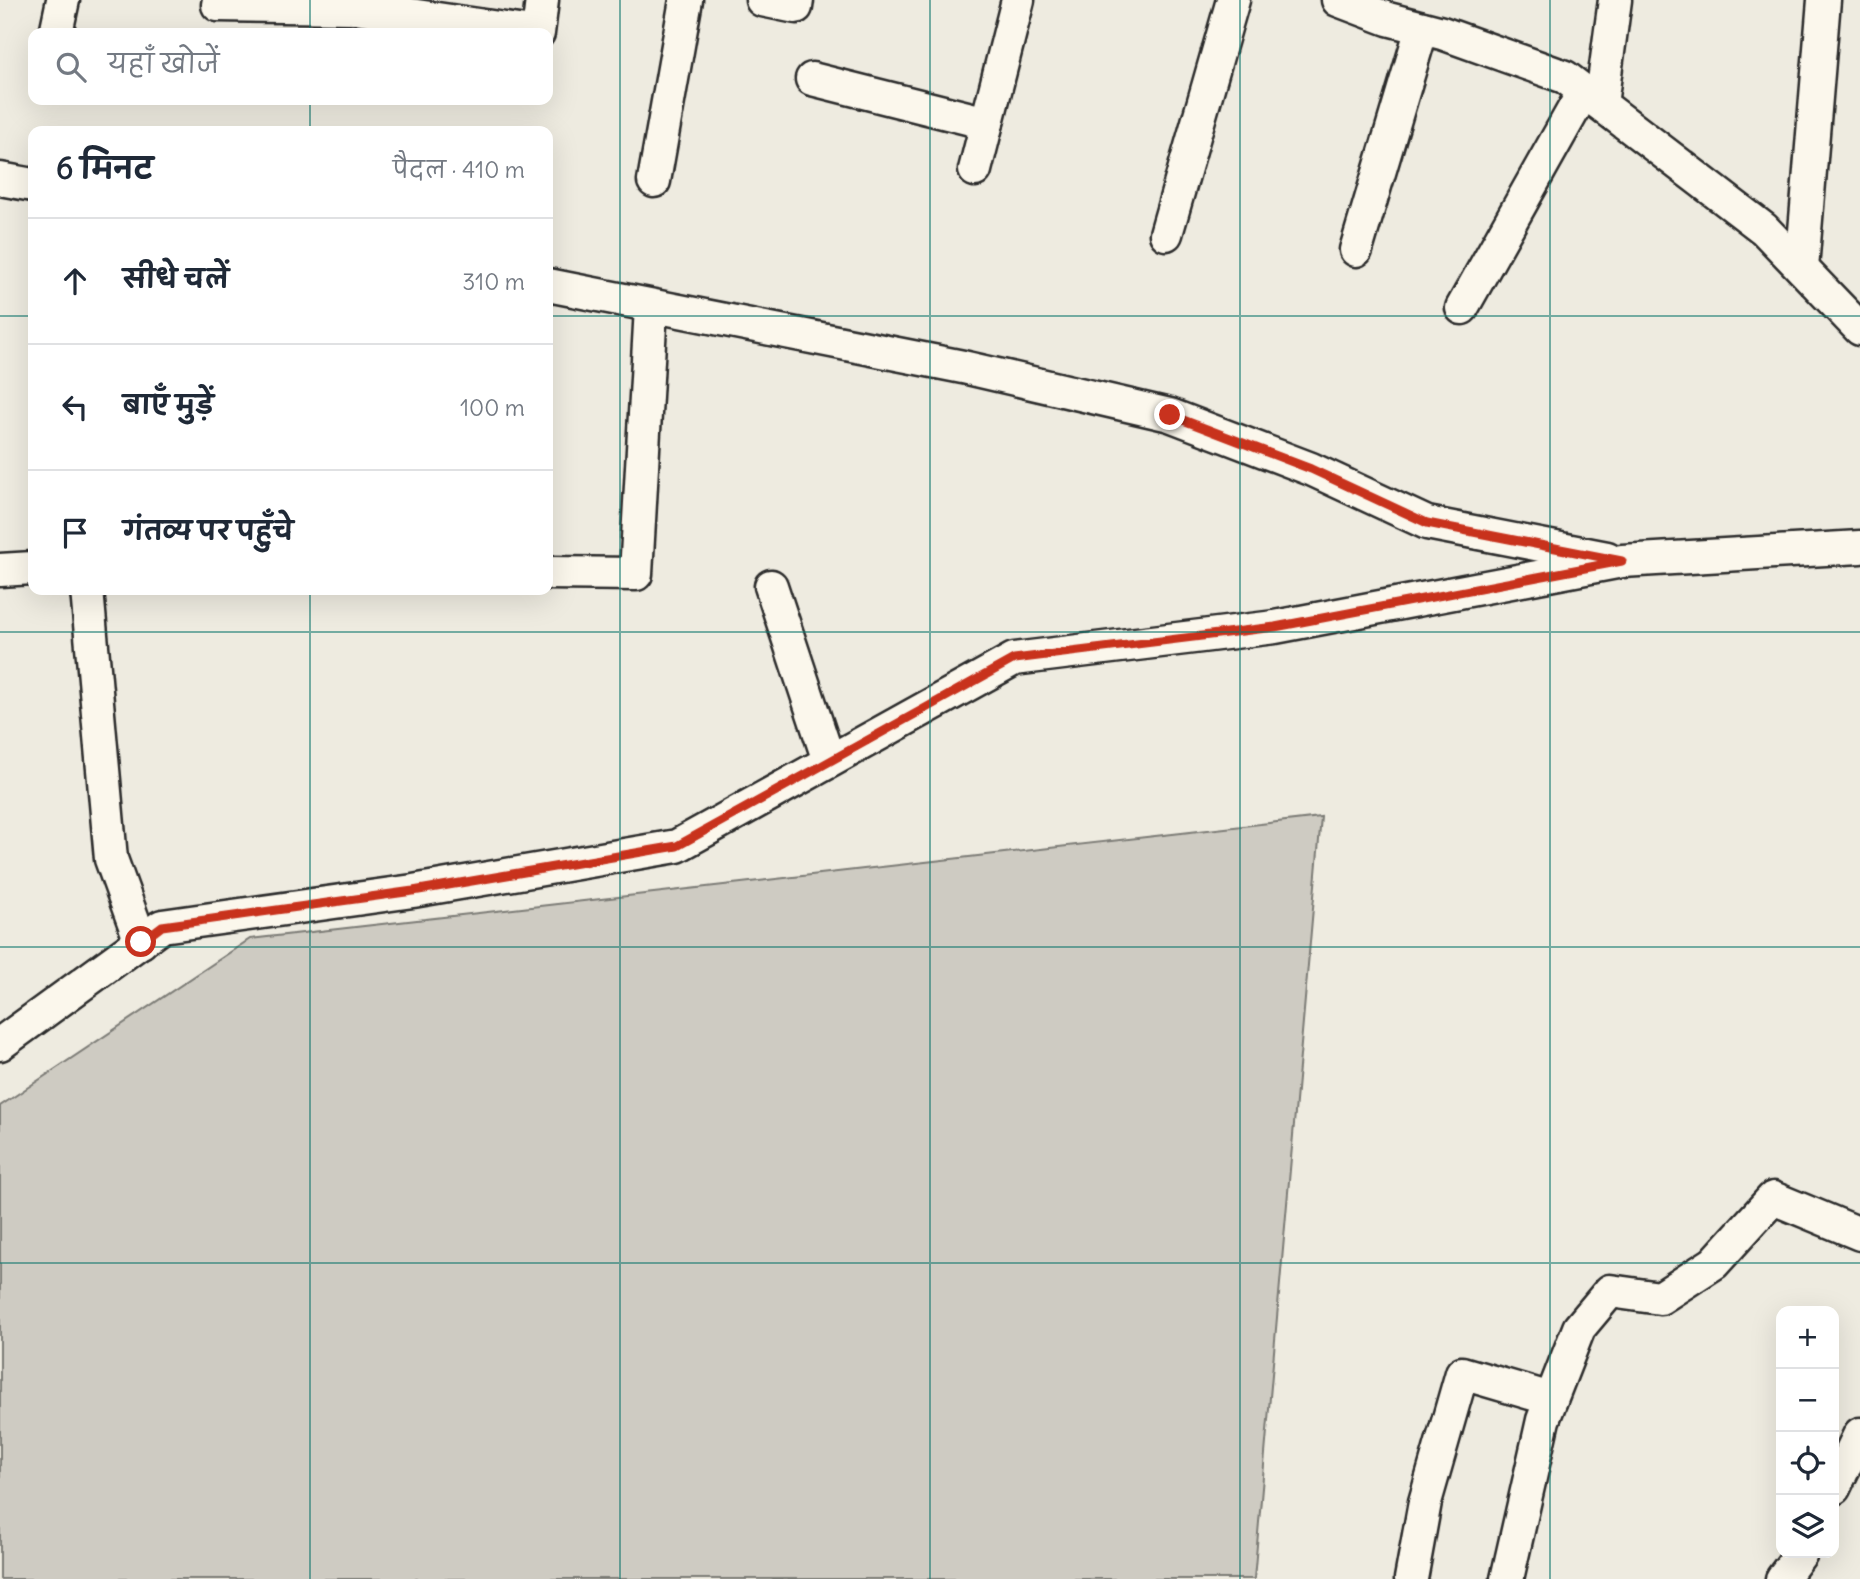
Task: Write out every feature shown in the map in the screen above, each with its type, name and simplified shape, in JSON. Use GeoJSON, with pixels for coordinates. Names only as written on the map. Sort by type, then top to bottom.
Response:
{"type":"FeatureCollection","features":[{"type":"Feature","properties":{"kind":"street"},"geometry":{"type":"LineString","coordinates":[[57,28],[63,0]]}},
{"type":"Feature","properties":{"kind":"street"},"geometry":{"type":"LineString","coordinates":[[219,0],[218,5],[372,5],[503,28]]}},
{"type":"Feature","properties":{"kind":"street"},"geometry":{"type":"LineString","coordinates":[[539,28],[542,0]]}},
{"type":"Feature","properties":{"kind":"street"},"geometry":{"type":"LineString","coordinates":[[654,181],[686,0]]}},
{"type":"Feature","properties":{"kind":"street"},"geometry":{"type":"LineString","coordinates":[[762,0],[796,7],[797,0]]}},
{"type":"Feature","properties":{"kind":"street"},"geometry":{"type":"LineString","coordinates":[[975,170],[1018,0]]}},
{"type":"Feature","properties":{"kind":"street"},"geometry":{"type":"LineString","coordinates":[[1166,234],[1233,0]]}},
{"type":"Feature","properties":{"kind":"street"},"geometry":{"type":"LineString","coordinates":[[1338,0],[1565,77],[1764,229],[1860,329]]}},
{"type":"Feature","properties":{"kind":"street"},"geometry":{"type":"LineString","coordinates":[[1462,308],[1592,97],[1615,0]]}},
{"type":"Feature","properties":{"kind":"street"},"geometry":{"type":"LineString","coordinates":[[1801,268],[1824,0]]}},
{"type":"Feature","properties":{"kind":"street"},"geometry":{"type":"LineString","coordinates":[[1356,250],[1422,28]]}},
{"type":"Feature","properties":{"kind":"street"},"geometry":{"type":"LineString","coordinates":[[812,79],[987,123]]}},
{"type":"Feature","properties":{"kind":"street"},"geometry":{"type":"LineString","coordinates":[[0,179],[28,183]]}},
{"type":"Feature","properties":{"kind":"street"},"geometry":{"type":"LineString","coordinates":[[553,286],[962,367],[1170,415],[1311,469],[1427,523],[1622,561]]}},
{"type":"Feature","properties":{"kind":"street"},"geometry":{"type":"LineString","coordinates":[[553,573],[636,574],[652,307]]}},
{"type":"Feature","properties":{"kind":"street"},"geometry":{"type":"LineString","coordinates":[[0,1044],[162,926],[413,891],[677,846],[1014,659],[1275,627],[1622,561],[1860,547]]}},
{"type":"Feature","properties":{"kind":"street"},"geometry":{"type":"LineString","coordinates":[[0,570],[28,568]]}},
{"type":"Feature","properties":{"kind":"street"},"geometry":{"type":"LineString","coordinates":[[771,586],[829,761]]}},
{"type":"Feature","properties":{"kind":"street"},"geometry":{"type":"LineString","coordinates":[[87,595],[111,859],[141,942]]}},
{"type":"Feature","properties":{"kind":"street"},"geometry":{"type":"LineString","coordinates":[[1507,1579],[1543,1420],[1579,1328],[1609,1291],[1660,1298],[1714,1264],[1773,1198],[1860,1234]]}},
{"type":"Feature","properties":{"kind":"street"},"geometry":{"type":"LineString","coordinates":[[1410,1579],[1425,1502],[1462,1373],[1551,1399]]}},
{"type":"Feature","properties":{"kind":"street"},"geometry":{"type":"LineString","coordinates":[[1839,1478],[1860,1434]]}},
{"type":"Feature","properties":{"kind":"street"},"geometry":{"type":"LineString","coordinates":[[1782,1579],[1797,1558]]}},
{"type":"Feature","properties":{"kind":"shaded area"},"geometry":{"type":"Polygon","coordinates":[[[1321,817],[1254,1579],[0,1579],[0,1106],[250,939],[1321,817]]]}},
{"type":"Feature","properties":{"kind":"route"},"geometry":{"type":"LineString","coordinates":[[141,942],[162,926],[413,891],[677,846],[1014,659],[1275,627],[1622,561],[1427,523],[1311,469],[1170,415]]}}]}
